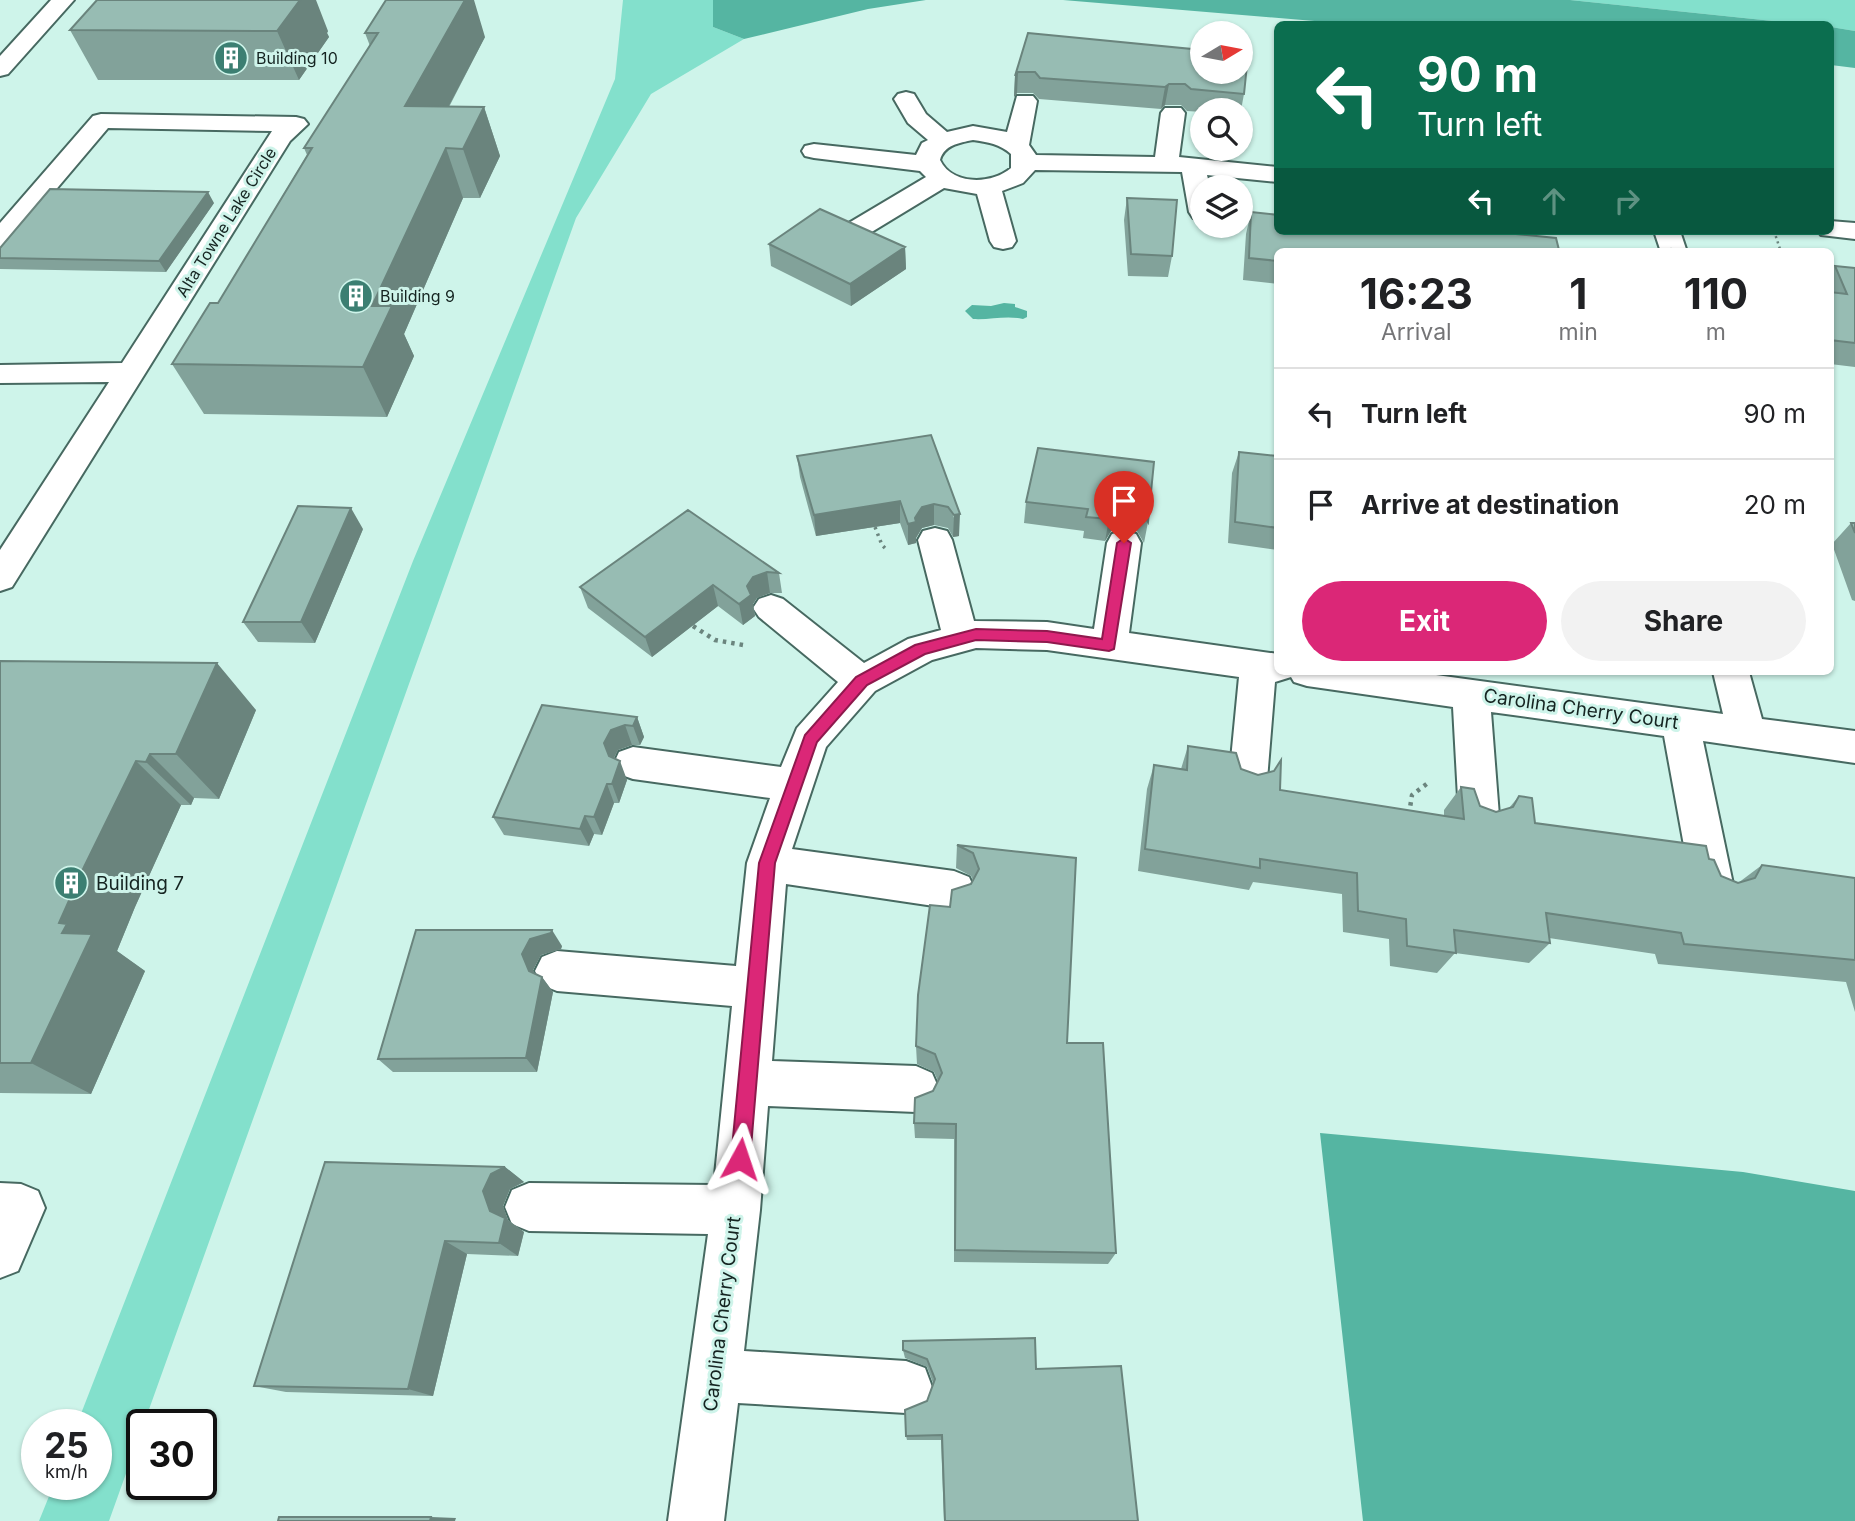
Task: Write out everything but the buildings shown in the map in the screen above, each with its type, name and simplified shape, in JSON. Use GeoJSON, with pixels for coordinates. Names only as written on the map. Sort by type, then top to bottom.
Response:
{"type":"FeatureCollection","features":[{"type":"Feature","properties":{"kind":"street"},"geometry":{"type":"LineString","coordinates":[[0,68],[63,0]]}},
{"type":"Feature","properties":{"kind":"street"},"geometry":{"type":"LineString","coordinates":[[906,99],[916,118],[943,140]]}},
{"type":"Feature","properties":{"kind":"street"},"geometry":{"type":"LineString","coordinates":[[814,151],[934,171],[955,185],[988,187],[1015,178],[1023,170],[1025,101]]}},
{"type":"Feature","properties":{"kind":"street"},"geometry":{"type":"LineString","coordinates":[[1166,165],[1173,113]]}},
{"type":"Feature","properties":{"kind":"street","name":"Alta Towne Lake Circle"},"geometry":{"type":"LineString","coordinates":[[0,239],[101,121],[296,124],[281,136],[0,579]]}},
{"type":"Feature","properties":{"kind":"street"},"geometry":{"type":"LineString","coordinates":[[934,171],[927,155],[943,140],[957,135],[990,135],[1022,153],[1274,175]]}},
{"type":"Feature","properties":{"kind":"street"},"geometry":{"type":"LineString","coordinates":[[1193,166],[1195,175]]}},
{"type":"Feature","properties":{"kind":"street"},"geometry":{"type":"LineString","coordinates":[[856,230],[934,171]]}},
{"type":"Feature","properties":{"kind":"street"},"geometry":{"type":"LineString","coordinates":[[988,187],[1003,241]]}},
{"type":"Feature","properties":{"kind":"street"},"geometry":{"type":"LineString","coordinates":[[1834,229],[1855,231]]}},
{"type":"Feature","properties":{"kind":"street"},"geometry":{"type":"LineString","coordinates":[[0,374],[132,372]]}},
{"type":"Feature","properties":{"kind":"street"},"geometry":{"type":"LineString","coordinates":[[935,540],[961,638]]}},
{"type":"Feature","properties":{"kind":"street"},"geometry":{"type":"LineString","coordinates":[[1109,645],[1124,543]]}},
{"type":"Feature","properties":{"kind":"street"},"geometry":{"type":"LineString","coordinates":[[771,608],[862,681]]}},
{"type":"Feature","properties":{"kind":"street","name":"Carolina Cherry Court"},"geometry":{"type":"LineString","coordinates":[[696,1521],[736,1210],[767,863],[810,739],[862,681],[921,649],[976,634],[1047,636],[1268,667]]}},
{"type":"Feature","properties":{"kind":"street"},"geometry":{"type":"LineString","coordinates":[[1248,780],[1268,667]]}},
{"type":"Feature","properties":{"kind":"street","name":"Carolina Cherry Court"},"geometry":{"type":"LineString","coordinates":[[1329,675],[1471,694],[1536,688],[1680,723],[1855,747]]}},
{"type":"Feature","properties":{"kind":"street"},"geometry":{"type":"LineString","coordinates":[[1732,675],[1747,732]]}},
{"type":"Feature","properties":{"kind":"street"},"geometry":{"type":"LineString","coordinates":[[1471,694],[1479,816]]}},
{"type":"Feature","properties":{"kind":"street"},"geometry":{"type":"LineString","coordinates":[[1680,723],[1712,884]]}},
{"type":"Feature","properties":{"kind":"street"},"geometry":{"type":"LineString","coordinates":[[633,763],[794,785]]}},
{"type":"Feature","properties":{"kind":"street"},"geometry":{"type":"LineString","coordinates":[[767,863],[954,890]]}},
{"type":"Feature","properties":{"kind":"street"},"geometry":{"type":"LineString","coordinates":[[557,971],[756,988]]}},
{"type":"Feature","properties":{"kind":"street"},"geometry":{"type":"LineString","coordinates":[[747,1083],[916,1089]]}},
{"type":"Feature","properties":{"kind":"street"},"geometry":{"type":"LineString","coordinates":[[0,1207],[21,1208],[0,1253]]}},
{"type":"Feature","properties":{"kind":"street"},"geometry":{"type":"LineString","coordinates":[[529,1207],[736,1210]]}},
{"type":"Feature","properties":{"kind":"street"},"geometry":{"type":"LineString","coordinates":[[715,1375],[906,1387]]}},
{"type":"Feature","properties":{"kind":"shaded area"},"geometry":{"type":"Polygon","coordinates":[[[623,0],[713,0],[713,27],[744,39],[651,94],[576,218],[149,1409],[126,1409],[126,1474],[109,1521],[39,1521],[48,1500],[112,1500],[112,1409],[83,1409],[413,561],[615,79],[623,0]]]}},
{"type":"Feature","properties":{"kind":"shaded area"},"geometry":{"type":"Polygon","coordinates":[[[713,0],[926,0],[868,9],[744,39],[713,27],[713,0]]]}},
{"type":"Feature","properties":{"kind":"shaded area"},"geometry":{"type":"Polygon","coordinates":[[[1063,0],[1570,0],[1773,21],[1314,21],[1063,0]]]}},
{"type":"Feature","properties":{"kind":"shaded area"},"geometry":{"type":"Polygon","coordinates":[[[1570,0],[1855,0],[1855,31],[1834,28],[1834,21],[1773,21],[1570,0]]]}},
{"type":"Feature","properties":{"kind":"shaded area"},"geometry":{"type":"Polygon","coordinates":[[[1834,28],[1855,31],[1855,68],[1834,65],[1834,28]]]}},
{"type":"Feature","properties":{"kind":"shaded area"},"geometry":{"type":"Polygon","coordinates":[[[1015,304],[1015,307],[1027,311],[1027,317],[973,319],[965,311],[972,305],[991,306],[1015,304]]]}},
{"type":"Feature","properties":{"kind":"shaded area"},"geometry":{"type":"Polygon","coordinates":[[[1320,1133],[1743,1172],[1855,1191],[1855,1521],[1363,1521],[1320,1133]]]}},
{"type":"Feature","properties":{"kind":"place","name":"Building 10"},"geometry":{"type":"Point","coordinates":[231,58]}},
{"type":"Feature","properties":{"kind":"place","name":"Building 9"},"geometry":{"type":"Point","coordinates":[356,296]}},
{"type":"Feature","properties":{"kind":"place","name":"Building 7"},"geometry":{"type":"Point","coordinates":[71,883]}},
{"type":"Feature","properties":{"kind":"route"},"geometry":{"type":"LineString","coordinates":[[740,1159],[767,863],[810,739],[862,681],[921,649],[976,634],[1047,636],[1109,645],[1124,543]]}}]}
